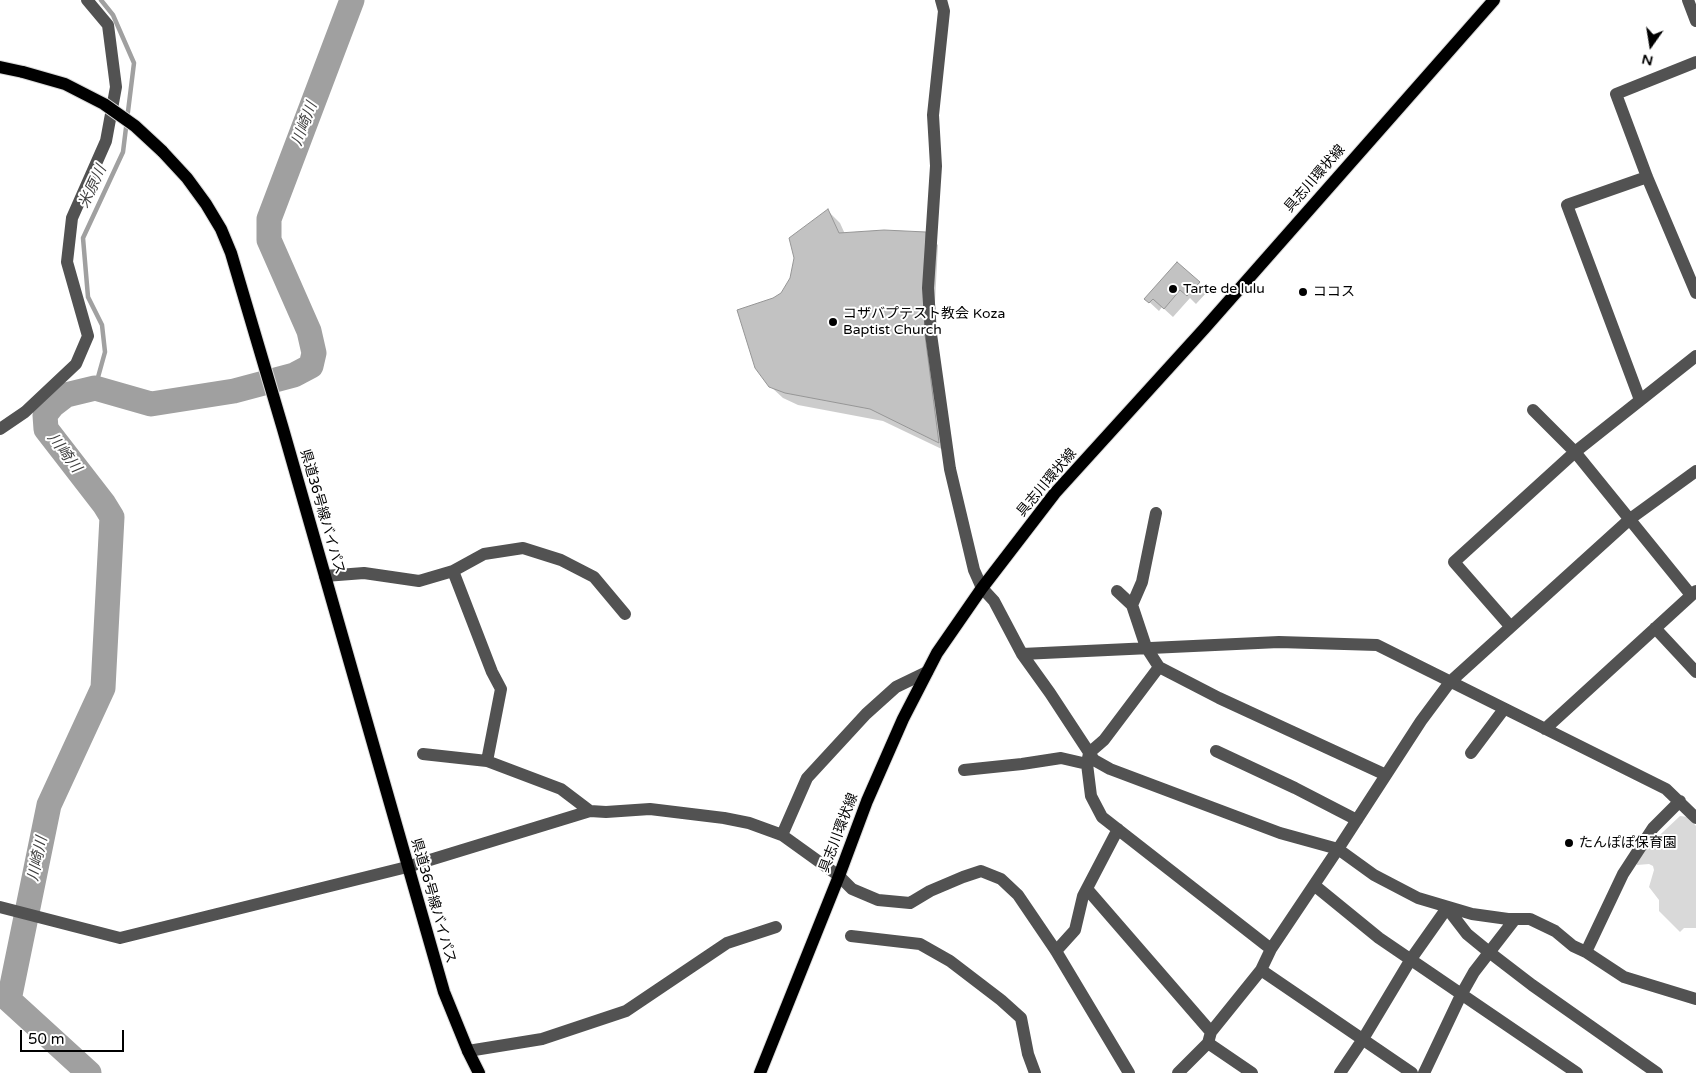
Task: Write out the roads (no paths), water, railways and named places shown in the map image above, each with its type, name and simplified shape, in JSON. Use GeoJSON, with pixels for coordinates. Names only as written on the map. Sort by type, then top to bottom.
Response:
{"type":"FeatureCollection","features":[{"type":"Feature","properties":{"kind":"main road","name":"具志川環状線"},"geometry":{"type":"LineString","coordinates":[[760,1073],[867,801],[903,718],[937,653],[982,588],[1055,493],[1204,329],[1494,0]]}},
{"type":"Feature","properties":{"kind":"main road","name":"県道36号線バイパス"},"geometry":{"type":"LineString","coordinates":[[0,67],[65,84],[104,104],[136,126],[187,178],[221,228],[266,370],[444,992],[479,1073]]}},
{"type":"Feature","properties":{"kind":"street"},"geometry":{"type":"LineString","coordinates":[[0,429],[25,412],[76,364],[88,336],[67,262],[72,218],[106,141],[116,87],[108,25],[87,0]]}},
{"type":"Feature","properties":{"kind":"street"},"geometry":{"type":"LineString","coordinates":[[941,0],[944,11],[933,115],[936,166],[928,288],[931,334],[950,469],[974,570],[982,588],[994,601],[1022,654],[1050,693],[1088,759],[1091,796],[1102,817],[1271,949]]}},
{"type":"Feature","properties":{"kind":"street"},"geometry":{"type":"LineString","coordinates":[[1688,0],[1696,21]]}},
{"type":"Feature","properties":{"kind":"street"},"geometry":{"type":"LineString","coordinates":[[1696,62],[1616,94],[1647,177],[1696,293]]}},
{"type":"Feature","properties":{"kind":"street"},"geometry":{"type":"LineString","coordinates":[[1640,400],[1567,205],[1647,177]]}},
{"type":"Feature","properties":{"kind":"street"},"geometry":{"type":"LineString","coordinates":[[1510,626],[1454,562],[1575,452],[1696,356]]}},
{"type":"Feature","properties":{"kind":"street"},"geometry":{"type":"LineString","coordinates":[[1533,410],[1575,452],[1693,593],[1545,729]]}},
{"type":"Feature","properties":{"kind":"street"},"geometry":{"type":"LineString","coordinates":[[1178,1073],[1262,970],[1271,949],[1338,850],[1421,721],[1450,682],[1630,519],[1696,471]]}},
{"type":"Feature","properties":{"kind":"street"},"geometry":{"type":"LineString","coordinates":[[1132,605],[1142,582],[1156,513]]}},
{"type":"Feature","properties":{"kind":"street"},"geometry":{"type":"LineString","coordinates":[[325,576],[364,573],[419,581],[453,571],[484,554],[523,548],[561,560],[594,577],[626,614]]}},
{"type":"Feature","properties":{"kind":"street"},"geometry":{"type":"LineString","coordinates":[[453,571],[492,672],[501,689],[487,761]]}},
{"type":"Feature","properties":{"kind":"street"},"geometry":{"type":"LineString","coordinates":[[1117,591],[1132,605],[1146,647],[1159,667],[1219,698],[1386,775]]}},
{"type":"Feature","properties":{"kind":"street"},"geometry":{"type":"LineString","coordinates":[[1655,628],[1696,672]]}},
{"type":"Feature","properties":{"kind":"street"},"geometry":{"type":"LineString","coordinates":[[1022,654],[1279,642],[1377,645],[1666,788],[1696,818]]}},
{"type":"Feature","properties":{"kind":"street"},"geometry":{"type":"LineString","coordinates":[[1088,759],[1159,667]]}},
{"type":"Feature","properties":{"kind":"street"},"geometry":{"type":"LineString","coordinates":[[782,835],[807,778],[866,714],[896,687],[927,672]]}},
{"type":"Feature","properties":{"kind":"street"},"geometry":{"type":"LineString","coordinates":[[1471,753],[1504,709]]}},
{"type":"Feature","properties":{"kind":"street"},"geometry":{"type":"LineString","coordinates":[[1216,751],[1357,820]]}},
{"type":"Feature","properties":{"kind":"street"},"geometry":{"type":"LineString","coordinates":[[423,754],[487,761],[561,789],[590,811]]}},
{"type":"Feature","properties":{"kind":"street"},"geometry":{"type":"LineString","coordinates":[[964,770],[1061,758],[1094,760],[1110,769],[1280,832],[1338,850],[1374,875],[1418,898],[1472,914],[1530,919],[1554,931],[1573,946],[1586,952],[1624,977],[1696,999]]}},
{"type":"Feature","properties":{"kind":"street"},"geometry":{"type":"LineString","coordinates":[[1586,952],[1623,874],[1652,828],[1680,801]]}},
{"type":"Feature","properties":{"kind":"street"},"geometry":{"type":"LineString","coordinates":[[2,907],[120,938],[407,867],[590,811],[606,812],[650,809],[750,823],[782,835],[839,876],[852,889],[878,900],[910,903],[930,891],[981,871],[1001,879],[1018,895],[1056,951],[1129,1073]]}},
{"type":"Feature","properties":{"kind":"street"},"geometry":{"type":"LineString","coordinates":[[1056,951],[1075,930],[1083,896],[1118,829]]}},
{"type":"Feature","properties":{"kind":"street"},"geometry":{"type":"LineString","coordinates":[[1314,884],[1379,938],[1411,958],[1461,995],[1577,1073]]}},
{"type":"Feature","properties":{"kind":"street"},"geometry":{"type":"LineString","coordinates":[[1087,889],[1209,1037],[1252,1073]]}},
{"type":"Feature","properties":{"kind":"street"},"geometry":{"type":"LineString","coordinates":[[1447,908],[1467,934],[1489,952],[1532,985],[1657,1073]]}},
{"type":"Feature","properties":{"kind":"street"},"geometry":{"type":"LineString","coordinates":[[1340,1073],[1363,1039],[1411,958],[1447,908]]}},
{"type":"Feature","properties":{"kind":"street"},"geometry":{"type":"LineString","coordinates":[[1424,1073],[1474,972],[1515,919]]}},
{"type":"Feature","properties":{"kind":"street"},"geometry":{"type":"LineString","coordinates":[[468,1051],[542,1039],[626,1011],[727,943],[776,927]]}},
{"type":"Feature","properties":{"kind":"street"},"geometry":{"type":"LineString","coordinates":[[851,936],[920,944],[950,961],[1001,1000],[1021,1018],[1028,1054],[1035,1073]]}},
{"type":"Feature","properties":{"kind":"street"},"geometry":{"type":"LineString","coordinates":[[1262,970],[1412,1073]]}},
{"type":"Feature","properties":{"kind":"waterway","name":"米原川"},"geometry":{"type":"LineString","coordinates":[[95,388],[105,352],[102,325],[88,297],[83,238],[123,152],[134,63],[113,15],[101,0]]}},
{"type":"Feature","properties":{"kind":"waterway","name":"川崎川"},"geometry":{"type":"LineString","coordinates":[[89,1073],[9,1000],[49,805],[103,688],[112,517],[46,429],[45,415],[53,405],[66,395],[95,388],[151,404],[234,391],[294,375],[311,366],[314,353],[309,331],[269,240],[269,219],[352,0]]}},
{"type":"Feature","properties":{"kind":"place","name":"Tarte de lulu"},"geometry":{"type":"Point","coordinates":[1173,289]}},
{"type":"Feature","properties":{"kind":"place","name":"ココス"},"geometry":{"type":"Point","coordinates":[1303,292]}},
{"type":"Feature","properties":{"kind":"place","name":"コザバプテスト教会 Koza Baptist Church"},"geometry":{"type":"Point","coordinates":[833,322]}},
{"type":"Feature","properties":{"kind":"place","name":"たんぽぽ保育園"},"geometry":{"type":"Point","coordinates":[1569,843]}}]}
